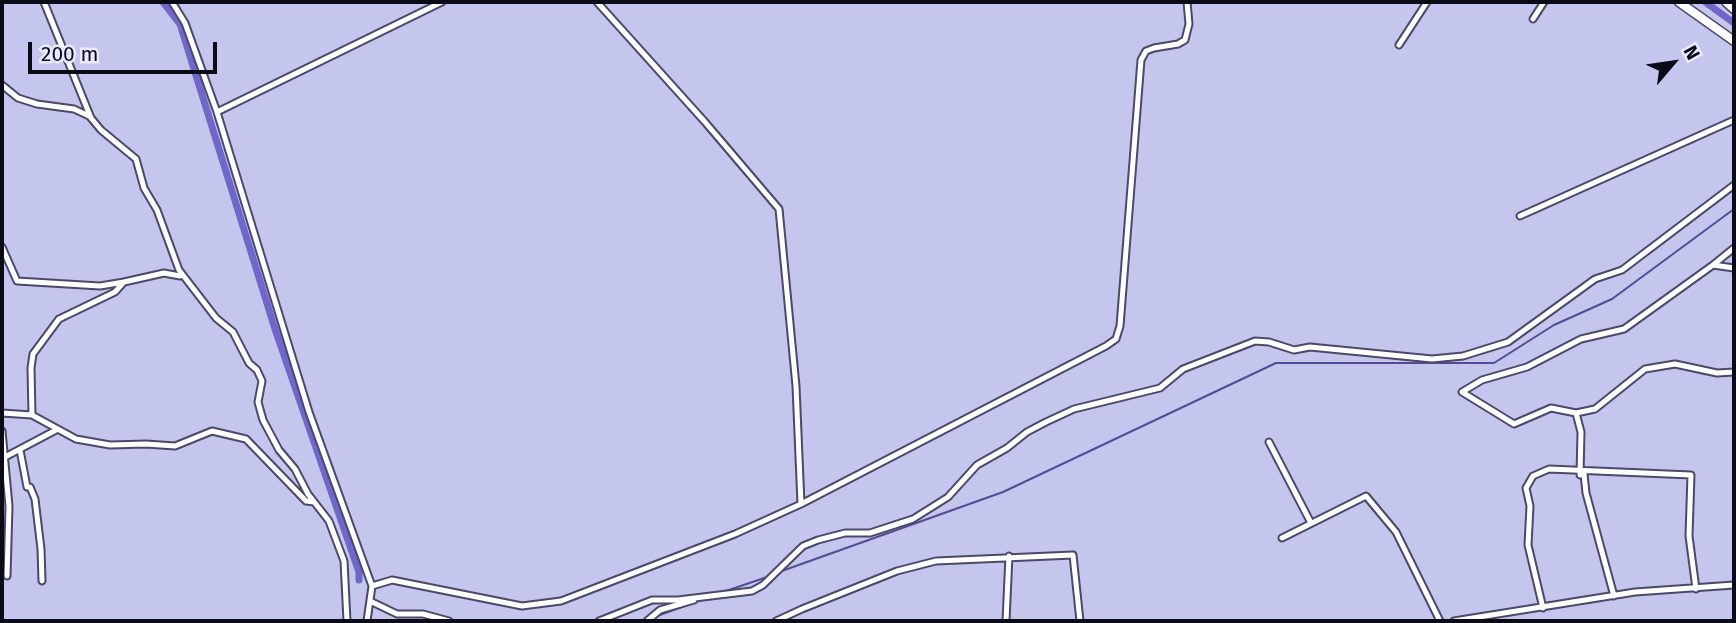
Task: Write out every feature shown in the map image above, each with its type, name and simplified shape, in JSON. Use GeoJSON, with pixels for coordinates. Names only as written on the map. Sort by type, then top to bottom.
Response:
{"type":"FeatureCollection","features":[{"type":"Feature","properties":{"kind":"street"},"geometry":{"type":"LineString","coordinates":[[44,2],[91,118],[101,130],[136,159],[144,188],[157,210],[183,277],[216,318],[233,332],[249,363],[257,370],[262,382],[258,402],[263,419],[279,450],[295,469],[314,502],[329,521],[344,561],[347,621]]}},
{"type":"Feature","properties":{"kind":"street"},"geometry":{"type":"LineString","coordinates":[[172,2],[185,23],[217,112],[309,412],[372,586],[367,621]]}},
{"type":"Feature","properties":{"kind":"street"},"geometry":{"type":"LineString","coordinates":[[217,112],[442,2]]}},
{"type":"Feature","properties":{"kind":"street"},"geometry":{"type":"LineString","coordinates":[[597,2],[779,209],[796,386],[801,504]]}},
{"type":"Feature","properties":{"kind":"street"},"geometry":{"type":"LineString","coordinates":[[372,586],[392,580],[522,606],[561,601],[735,534],[801,504],[1116,339],[1120,326],[1141,60],[1146,51],[1185,40],[1189,24],[1187,2]]}},
{"type":"Feature","properties":{"kind":"street"},"geometry":{"type":"LineString","coordinates":[[1399,46],[1427,2]]}},
{"type":"Feature","properties":{"kind":"street"},"geometry":{"type":"LineString","coordinates":[[1533,19],[1544,2]]}},
{"type":"Feature","properties":{"kind":"street"},"geometry":{"type":"LineString","coordinates":[[1679,2],[1734,41]]}},
{"type":"Feature","properties":{"kind":"street"},"geometry":{"type":"LineString","coordinates":[[1726,2],[1734,9]]}},
{"type":"Feature","properties":{"kind":"street"},"geometry":{"type":"LineString","coordinates":[[2,85],[28,101],[48,107],[74,109],[91,118]]}},
{"type":"Feature","properties":{"kind":"street"},"geometry":{"type":"LineString","coordinates":[[1520,216],[1734,121]]}},
{"type":"Feature","properties":{"kind":"street"},"geometry":{"type":"LineString","coordinates":[[599,621],[652,600],[752,591],[763,585],[803,547],[818,540],[845,533],[870,533],[913,519],[948,497],[977,465],[1007,448],[1027,432],[1074,409],[1160,388],[1183,369],[1255,341],[1269,342],[1294,350],[1310,347],[1432,359],[1464,356],[1508,342],[1595,279],[1622,270],[1734,185]]}},
{"type":"Feature","properties":{"kind":"street"},"geometry":{"type":"LineString","coordinates":[[2,247],[18,281],[100,286],[164,273],[175,273],[183,277]]}},
{"type":"Feature","properties":{"kind":"street"},"geometry":{"type":"LineString","coordinates":[[1734,248],[1624,329],[1581,339],[1527,368],[1482,380],[1462,392],[1514,424],[1551,408],[1576,413],[1595,409],[1645,369],[1675,364],[1717,373],[1734,372]]}},
{"type":"Feature","properties":{"kind":"street"},"geometry":{"type":"LineString","coordinates":[[1713,265],[1734,268]]}},
{"type":"Feature","properties":{"kind":"street"},"geometry":{"type":"LineString","coordinates":[[32,415],[31,368],[35,349],[59,319],[115,292],[124,282]]}},
{"type":"Feature","properties":{"kind":"street"},"geometry":{"type":"LineString","coordinates":[[2,413],[32,415],[76,439],[110,445],[146,443],[175,446],[212,431],[246,439],[306,500],[314,502]]}},
{"type":"Feature","properties":{"kind":"street"},"geometry":{"type":"LineString","coordinates":[[1576,413],[1581,432],[1580,475],[1584,474],[1586,493],[1614,596]]}},
{"type":"Feature","properties":{"kind":"street"},"geometry":{"type":"LineString","coordinates":[[3,458],[58,429]]}},
{"type":"Feature","properties":{"kind":"street"},"geometry":{"type":"LineString","coordinates":[[2,431],[9,506],[7,576]]}},
{"type":"Feature","properties":{"kind":"street"},"geometry":{"type":"LineString","coordinates":[[1269,442],[1311,523]]}},
{"type":"Feature","properties":{"kind":"street"},"geometry":{"type":"LineString","coordinates":[[20,450],[27,487],[30,487],[35,499],[42,581]]}},
{"type":"Feature","properties":{"kind":"street"},"geometry":{"type":"LineString","coordinates":[[1543,608],[1528,545],[1530,506],[1526,488],[1533,475],[1549,469],[1691,475],[1689,536],[1696,589]]}},
{"type":"Feature","properties":{"kind":"street"},"geometry":{"type":"LineString","coordinates":[[1282,538],[1366,496],[1396,532],[1440,621]]}},
{"type":"Feature","properties":{"kind":"street"},"geometry":{"type":"LineString","coordinates":[[776,621],[897,571],[936,561],[1073,555],[1080,621]]}},
{"type":"Feature","properties":{"kind":"street"},"geometry":{"type":"LineString","coordinates":[[1006,621],[1009,556]]}},
{"type":"Feature","properties":{"kind":"street"},"geometry":{"type":"LineString","coordinates":[[1454,621],[1635,593],[1734,585]]}},
{"type":"Feature","properties":{"kind":"street"},"geometry":{"type":"LineString","coordinates":[[647,621],[660,610],[700,597]]}},
{"type":"Feature","properties":{"kind":"street"},"geometry":{"type":"LineString","coordinates":[[370,601],[397,614],[424,614],[449,621]]}},
{"type":"Feature","properties":{"kind":"waterway"},"geometry":{"type":"LineString","coordinates":[[163,2],[180,24],[275,329],[359,572],[359,580]]}},
{"type":"Feature","properties":{"kind":"waterway"},"geometry":{"type":"LineString","coordinates":[[1705,2],[1734,23]]}},
{"type":"Feature","properties":{"kind":"waterway"},"geometry":{"type":"LineString","coordinates":[[779,572],[1003,492],[1276,363],[1494,363],[1554,325],[1612,299],[1734,209]]}},
{"type":"Feature","properties":{"kind":"waterway"},"geometry":{"type":"LineString","coordinates":[[726,591],[770,576]]}},
{"type":"Feature","properties":{"kind":"waterway"},"geometry":{"type":"LineString","coordinates":[[657,616],[704,599]]}}]}
